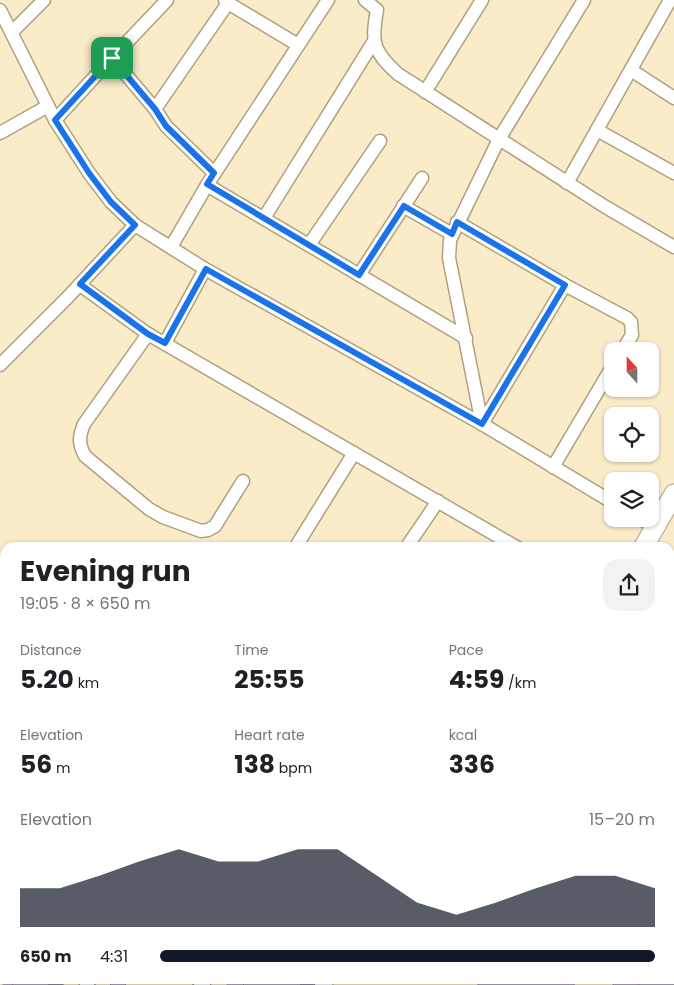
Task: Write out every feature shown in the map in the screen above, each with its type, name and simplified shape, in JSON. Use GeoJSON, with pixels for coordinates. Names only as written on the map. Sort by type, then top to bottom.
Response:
{"type":"FeatureCollection","features":[{"type":"Feature","properties":{"kind":"street"},"geometry":{"type":"LineString","coordinates":[[12,32],[44,0]]}},
{"type":"Feature","properties":{"kind":"street"},"geometry":{"type":"LineString","coordinates":[[55,120],[167,0]]}},
{"type":"Feature","properties":{"kind":"street"},"geometry":{"type":"LineString","coordinates":[[170,247],[214,173],[328,0]]}},
{"type":"Feature","properties":{"kind":"street"},"geometry":{"type":"LineString","coordinates":[[365,0],[380,5],[373,30],[374,41],[381,59],[398,74],[567,183],[674,246]]}},
{"type":"Feature","properties":{"kind":"street"},"geometry":{"type":"LineString","coordinates":[[425,92],[482,0]]}},
{"type":"Feature","properties":{"kind":"street"},"geometry":{"type":"LineString","coordinates":[[482,424],[449,258],[450,240],[454,228],[499,139],[584,0]]}},
{"type":"Feature","properties":{"kind":"street"},"geometry":{"type":"LineString","coordinates":[[567,183],[670,0]]}},
{"type":"Feature","properties":{"kind":"street"},"geometry":{"type":"LineString","coordinates":[[155,109],[227,1],[298,45]]}},
{"type":"Feature","properties":{"kind":"street"},"geometry":{"type":"LineString","coordinates":[[0,10],[55,120],[89,173],[111,202],[135,225],[206,269],[482,424],[604,497]]}},
{"type":"Feature","properties":{"kind":"street"},"geometry":{"type":"LineString","coordinates":[[264,218],[374,41]]}},
{"type":"Feature","properties":{"kind":"street"},"geometry":{"type":"LineString","coordinates":[[112,58],[155,109],[166,126],[214,173]]}},
{"type":"Feature","properties":{"kind":"street"},"geometry":{"type":"LineString","coordinates":[[631,70],[674,98]]}},
{"type":"Feature","properties":{"kind":"street"},"geometry":{"type":"LineString","coordinates":[[0,133],[48,106]]}},
{"type":"Feature","properties":{"kind":"street"},"geometry":{"type":"LineString","coordinates":[[597,130],[674,173]]}},
{"type":"Feature","properties":{"kind":"street"},"geometry":{"type":"LineString","coordinates":[[309,245],[380,141]]}},
{"type":"Feature","properties":{"kind":"street"},"geometry":{"type":"LineString","coordinates":[[359,275],[422,178]]}},
{"type":"Feature","properties":{"kind":"street"},"geometry":{"type":"LineString","coordinates":[[207,184],[466,338]]}},
{"type":"Feature","properties":{"kind":"street"},"geometry":{"type":"LineString","coordinates":[[404,206],[454,228],[627,318],[632,322],[632,335],[628,342]]}},
{"type":"Feature","properties":{"kind":"street"},"geometry":{"type":"LineString","coordinates":[[0,365],[135,225]]}},
{"type":"Feature","properties":{"kind":"street"},"geometry":{"type":"LineString","coordinates":[[165,343],[206,269]]}},
{"type":"Feature","properties":{"kind":"street"},"geometry":{"type":"LineString","coordinates":[[80,284],[148,334],[508,542]]}},
{"type":"Feature","properties":{"kind":"street"},"geometry":{"type":"LineString","coordinates":[[482,424],[565,285]]}},
{"type":"Feature","properties":{"kind":"street"},"geometry":{"type":"LineString","coordinates":[[148,334],[84,424],[79,436],[79,446],[85,456],[149,509],[163,517],[201,531],[215,526],[243,481]]}},
{"type":"Feature","properties":{"kind":"street"},"geometry":{"type":"LineString","coordinates":[[553,466],[604,380]]}},
{"type":"Feature","properties":{"kind":"street"},"geometry":{"type":"LineString","coordinates":[[299,542],[354,453]]}},
{"type":"Feature","properties":{"kind":"street"},"geometry":{"type":"LineString","coordinates":[[659,511],[674,494]]}},
{"type":"Feature","properties":{"kind":"street"},"geometry":{"type":"LineString","coordinates":[[410,542],[438,501]]}},
{"type":"Feature","properties":{"kind":"street"},"geometry":{"type":"LineString","coordinates":[[644,542],[647,527]]}},
{"type":"Feature","properties":{"kind":"building"},"geometry":{"type":"Polygon","coordinates":[[[12,984],[49,984],[48,985],[12,984]]]}},
{"type":"Feature","properties":{"kind":"building"},"geometry":{"type":"Polygon","coordinates":[[[243,984],[301,984],[300,985],[243,984]]]}},
{"type":"Feature","properties":{"kind":"building"},"geometry":{"type":"Polygon","coordinates":[[[478,984],[574,984],[574,985],[478,984]]]}},
{"type":"Feature","properties":{"kind":"building"},"geometry":{"type":"Polygon","coordinates":[[[613,984],[638,984],[638,985],[613,984]]]}},
{"type":"Feature","properties":{"kind":"building"},"geometry":{"type":"Polygon","coordinates":[[[639,984],[674,984],[674,985],[639,984]]]}},
{"type":"Feature","properties":{"kind":"route"},"geometry":{"type":"LineString","coordinates":[[112,58],[155,109],[166,126],[214,173],[207,184],[359,275],[404,206],[452,234],[457,222],[565,285],[482,424],[206,269],[165,343],[148,334],[80,284],[135,225],[111,202],[89,173],[55,120],[112,58]]}}]}
